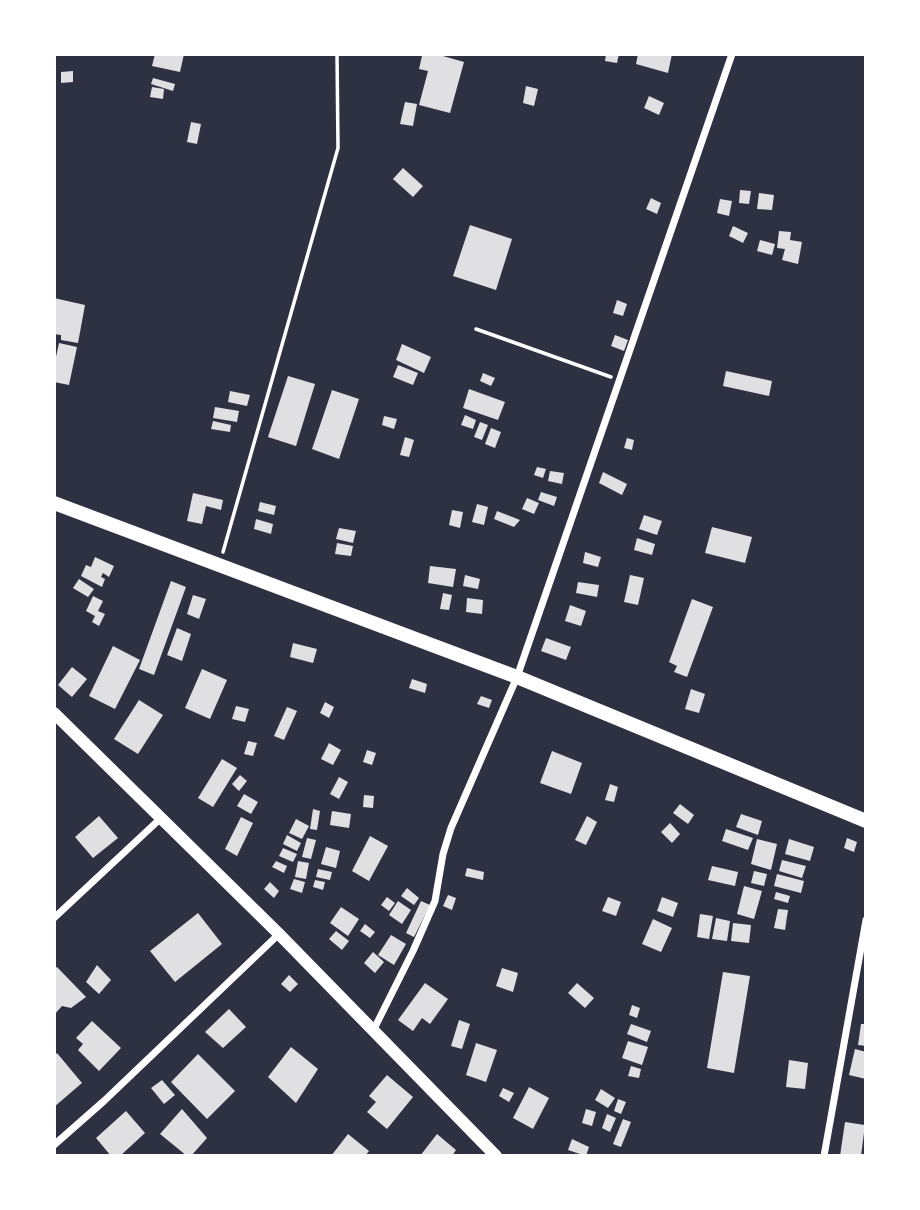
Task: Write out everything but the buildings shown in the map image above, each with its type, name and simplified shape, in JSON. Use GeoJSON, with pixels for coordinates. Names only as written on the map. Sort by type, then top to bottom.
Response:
{"type":"FeatureCollection","features":[{"type":"Feature","properties":{"kind":"main road"},"geometry":{"type":"LineString","coordinates":[[54,503],[517,677],[866,821]]}},
{"type":"Feature","properties":{"kind":"main road"},"geometry":{"type":"LineString","coordinates":[[54,713],[279,934],[496,1156]]}},
{"type":"Feature","properties":{"kind":"street"},"geometry":{"type":"LineString","coordinates":[[373,1031],[435,901],[443,854],[451,828],[517,677],[732,54]]}},
{"type":"Feature","properties":{"kind":"street"},"geometry":{"type":"LineString","coordinates":[[54,918],[161,818]]}},
{"type":"Feature","properties":{"kind":"street"},"geometry":{"type":"LineString","coordinates":[[824,1156],[866,920]]}},
{"type":"Feature","properties":{"kind":"street"},"geometry":{"type":"LineString","coordinates":[[54,1145],[104,1101],[279,934]]}},
{"type":"Feature","properties":{"kind":"path"},"geometry":{"type":"LineString","coordinates":[[219,564],[338,148],[337,54]]}},
{"type":"Feature","properties":{"kind":"path"},"geometry":{"type":"LineString","coordinates":[[477,329],[619,380]]}}]}
